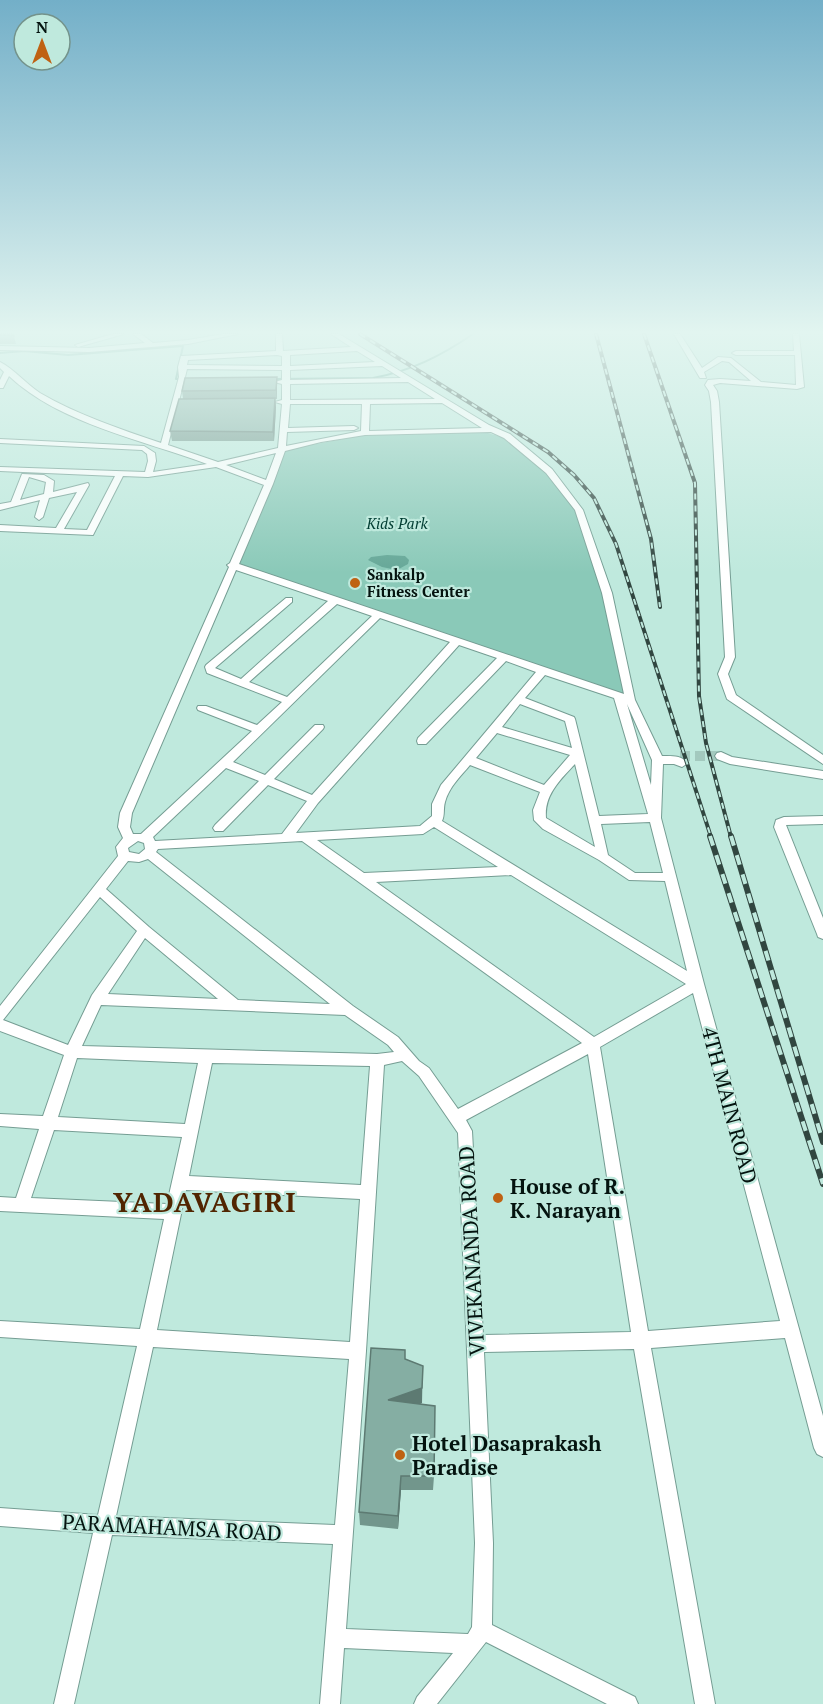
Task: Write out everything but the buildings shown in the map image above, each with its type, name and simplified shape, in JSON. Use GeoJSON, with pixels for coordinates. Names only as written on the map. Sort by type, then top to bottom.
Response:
{"type":"FeatureCollection","features":[{"type":"Feature","properties":{"kind":"street"},"geometry":{"type":"LineString","coordinates":[[75,414],[98,424],[269,484]]}},
{"type":"Feature","properties":{"kind":"street"},"geometry":{"type":"LineString","coordinates":[[160,445],[172,414]]}},
{"type":"Feature","properties":{"kind":"street"},"geometry":{"type":"LineString","coordinates":[[285,414],[280,449],[269,484],[126,813],[124,827],[130,839],[148,845],[423,830],[438,818],[438,804],[445,788],[543,670]]}},
{"type":"Feature","properties":{"kind":"street"},"geometry":{"type":"LineString","coordinates":[[365,431],[366,414]]}},
{"type":"Feature","properties":{"kind":"street"},"geometry":{"type":"LineString","coordinates":[[464,414],[491,430],[507,436],[549,471],[579,510],[607,592],[630,700],[658,760],[679,759]]}},
{"type":"Feature","properties":{"kind":"street"},"geometry":{"type":"LineString","coordinates":[[716,414],[730,657],[723,674],[724,682],[731,697],[823,760]]}},
{"type":"Feature","properties":{"kind":"street"},"geometry":{"type":"LineString","coordinates":[[283,430],[491,430]]}},
{"type":"Feature","properties":{"kind":"street"},"geometry":{"type":"LineString","coordinates":[[1,474],[148,475],[216,465],[365,431]]}},
{"type":"Feature","properties":{"kind":"street"},"geometry":{"type":"LineString","coordinates":[[0,441],[147,449],[160,445]]}},
{"type":"Feature","properties":{"kind":"street"},"geometry":{"type":"LineString","coordinates":[[147,449],[151,453],[152,461],[148,475]]}},
{"type":"Feature","properties":{"kind":"street"},"geometry":{"type":"LineString","coordinates":[[58,532],[91,473]]}},
{"type":"Feature","properties":{"kind":"street"},"geometry":{"type":"LineString","coordinates":[[1,474],[40,477],[48,480],[47,497],[39,517]]}},
{"type":"Feature","properties":{"kind":"street"},"geometry":{"type":"LineString","coordinates":[[0,528],[90,533],[120,475]]}},
{"type":"Feature","properties":{"kind":"street"},"geometry":{"type":"LineString","coordinates":[[15,503],[26,476]]}},
{"type":"Feature","properties":{"kind":"street"},"geometry":{"type":"LineString","coordinates":[[0,507],[83,488]]}},
{"type":"Feature","properties":{"kind":"street"},"geometry":{"type":"LineString","coordinates":[[232,566],[630,700]]}},
{"type":"Feature","properties":{"kind":"street"},"geometry":{"type":"LineString","coordinates":[[289,600],[210,667],[211,671],[290,701]]}},
{"type":"Feature","properties":{"kind":"street"},"geometry":{"type":"LineString","coordinates":[[243,682],[335,600]]}},
{"type":"Feature","properties":{"kind":"street"},"geometry":{"type":"LineString","coordinates":[[125,856],[136,858],[225,763],[379,614]]}},
{"type":"Feature","properties":{"kind":"street"},"geometry":{"type":"LineString","coordinates":[[286,837],[314,800],[457,641]]}},
{"type":"Feature","properties":{"kind":"street"},"geometry":{"type":"LineString","coordinates":[[422,741],[504,657]]}},
{"type":"Feature","properties":{"kind":"street"},"geometry":{"type":"LineString","coordinates":[[594,820],[656,818],[619,696]]}},
{"type":"Feature","properties":{"kind":"street"},"geometry":{"type":"LineString","coordinates":[[519,700],[570,719],[603,857]]}},
{"type":"Feature","properties":{"kind":"street"},"geometry":{"type":"LineString","coordinates":[[202,708],[259,730]]}},
{"type":"Feature","properties":{"kind":"street"},"geometry":{"type":"LineString","coordinates":[[219,828],[319,727]]}},
{"type":"Feature","properties":{"kind":"street"},"geometry":{"type":"LineString","coordinates":[[494,728],[578,754]]}},
{"type":"Feature","properties":{"kind":"street"},"geometry":{"type":"LineString","coordinates":[[578,754],[546,790],[539,803],[540,820],[633,877],[670,877]]}},
{"type":"Feature","properties":{"kind":"street"},"geometry":{"type":"LineString","coordinates":[[469,760],[546,790]]}},
{"type":"Feature","properties":{"kind":"street","name":"4TH MAIN ROAD"},"geometry":{"type":"LineString","coordinates":[[658,760],[656,818],[670,877],[823,1448]]}},
{"type":"Feature","properties":{"kind":"street"},"geometry":{"type":"LineString","coordinates":[[724,760],[823,775]]}},
{"type":"Feature","properties":{"kind":"street"},"geometry":{"type":"LineString","coordinates":[[225,763],[314,800]]}},
{"type":"Feature","properties":{"kind":"street"},"geometry":{"type":"LineString","coordinates":[[822,822],[784,821],[780,823],[780,827],[823,934]]}},
{"type":"Feature","properties":{"kind":"street"},"geometry":{"type":"LineString","coordinates":[[434,822],[697,984],[456,1118]]}},
{"type":"Feature","properties":{"kind":"street"},"geometry":{"type":"LineString","coordinates":[[303,836],[592,1044],[705,1704]]}},
{"type":"Feature","properties":{"kind":"street"},"geometry":{"type":"LineString","coordinates":[[125,856],[122,847],[130,839]]}},
{"type":"Feature","properties":{"kind":"street","name":"VIVEKANANDA ROAD"},"geometry":{"type":"LineString","coordinates":[[148,845],[348,1010],[393,1041],[403,1054],[424,1072],[465,1131],[484,1543],[477,1637]]}},
{"type":"Feature","properties":{"kind":"street"},"geometry":{"type":"LineString","coordinates":[[0,1016],[125,856]]}},
{"type":"Feature","properties":{"kind":"street"},"geometry":{"type":"LineString","coordinates":[[360,878],[513,871]]}},
{"type":"Feature","properties":{"kind":"street"},"geometry":{"type":"LineString","coordinates":[[99,889],[144,930],[234,1004]]}},
{"type":"Feature","properties":{"kind":"street"},"geometry":{"type":"LineString","coordinates":[[21,1205],[72,1052],[97,999],[144,930]]}},
{"type":"Feature","properties":{"kind":"street"},"geometry":{"type":"LineString","coordinates":[[97,999],[348,1010]]}},
{"type":"Feature","properties":{"kind":"street"},"geometry":{"type":"LineString","coordinates":[[0,1025],[72,1052],[377,1060],[392,1059],[403,1054]]}},
{"type":"Feature","properties":{"kind":"street"},"geometry":{"type":"LineString","coordinates":[[64,1704],[147,1338],[206,1057]]}},
{"type":"Feature","properties":{"kind":"street"},"geometry":{"type":"LineString","coordinates":[[330,1704],[358,1351],[377,1060]]}},
{"type":"Feature","properties":{"kind":"street"},"geometry":{"type":"LineString","coordinates":[[0,1120],[190,1131]]}},
{"type":"Feature","properties":{"kind":"street"},"geometry":{"type":"LineString","coordinates":[[179,1183],[369,1192]]}},
{"type":"Feature","properties":{"kind":"street"},"geometry":{"type":"LineString","coordinates":[[0,1204],[173,1212]]}},
{"type":"Feature","properties":{"kind":"street"},"geometry":{"type":"LineString","coordinates":[[0,1329],[358,1351]]}},
{"type":"Feature","properties":{"kind":"street"},"geometry":{"type":"LineString","coordinates":[[475,1344],[641,1340],[790,1329]]}},
{"type":"Feature","properties":{"kind":"street","name":"PARAMAHAMSA ROAD"},"geometry":{"type":"LineString","coordinates":[[0,1517],[105,1525],[343,1535]]}},
{"type":"Feature","properties":{"kind":"street"},"geometry":{"type":"LineString","coordinates":[[335,1638],[477,1637],[628,1704]]}},
{"type":"Feature","properties":{"kind":"street"},"geometry":{"type":"LineString","coordinates":[[424,1704],[477,1637]]}},
{"type":"Feature","properties":{"kind":"green space","name":"Kids Park"},"geometry":{"type":"Polygon","coordinates":[[[484,432],[502,437],[545,470],[575,510],[603,593],[626,696],[235,564],[284,450],[364,435],[484,432]]]}},
{"type":"Feature","properties":{"kind":"shaded area"},"geometry":{"type":"Polygon","coordinates":[[[405,556],[409,560],[408,564],[397,570],[382,567],[368,560],[371,557],[405,556]]]}},
{"type":"Feature","properties":{"kind":"tunnel"},"geometry":{"type":"LineString","coordinates":[[680,756],[721,756]]}},
{"type":"Feature","properties":{"kind":"railway"},"geometry":{"type":"LineString","coordinates":[[487,414],[548,452],[574,475],[594,498],[616,544],[711,837]]}},
{"type":"Feature","properties":{"kind":"railway"},"geometry":{"type":"LineString","coordinates":[[617,414],[651,539],[660,607]]}},
{"type":"Feature","properties":{"kind":"railway"},"geometry":{"type":"LineString","coordinates":[[671,414],[695,483],[699,696],[706,743],[731,837]]}},
{"type":"Feature","properties":{"kind":"railway"},"geometry":{"type":"LineString","coordinates":[[710,836],[823,1184]]}},
{"type":"Feature","properties":{"kind":"railway"},"geometry":{"type":"LineString","coordinates":[[731,836],[823,1142]]}},
{"type":"Feature","properties":{"kind":"place","name":"Sankalp Fitness Center"},"geometry":{"type":"Point","coordinates":[355,583]}},
{"type":"Feature","properties":{"kind":"place","name":"House of R. K. Narayan"},"geometry":{"type":"Point","coordinates":[498,1198]}},
{"type":"Feature","properties":{"kind":"place","name":"Hotel Dasaprakash Paradise"},"geometry":{"type":"Point","coordinates":[400,1455]}},
{"type":"Feature","properties":{"kind":"district","name":"YADAVAGIRI"},"geometry":{"type":"Point","coordinates":[205,1201]}}]}
